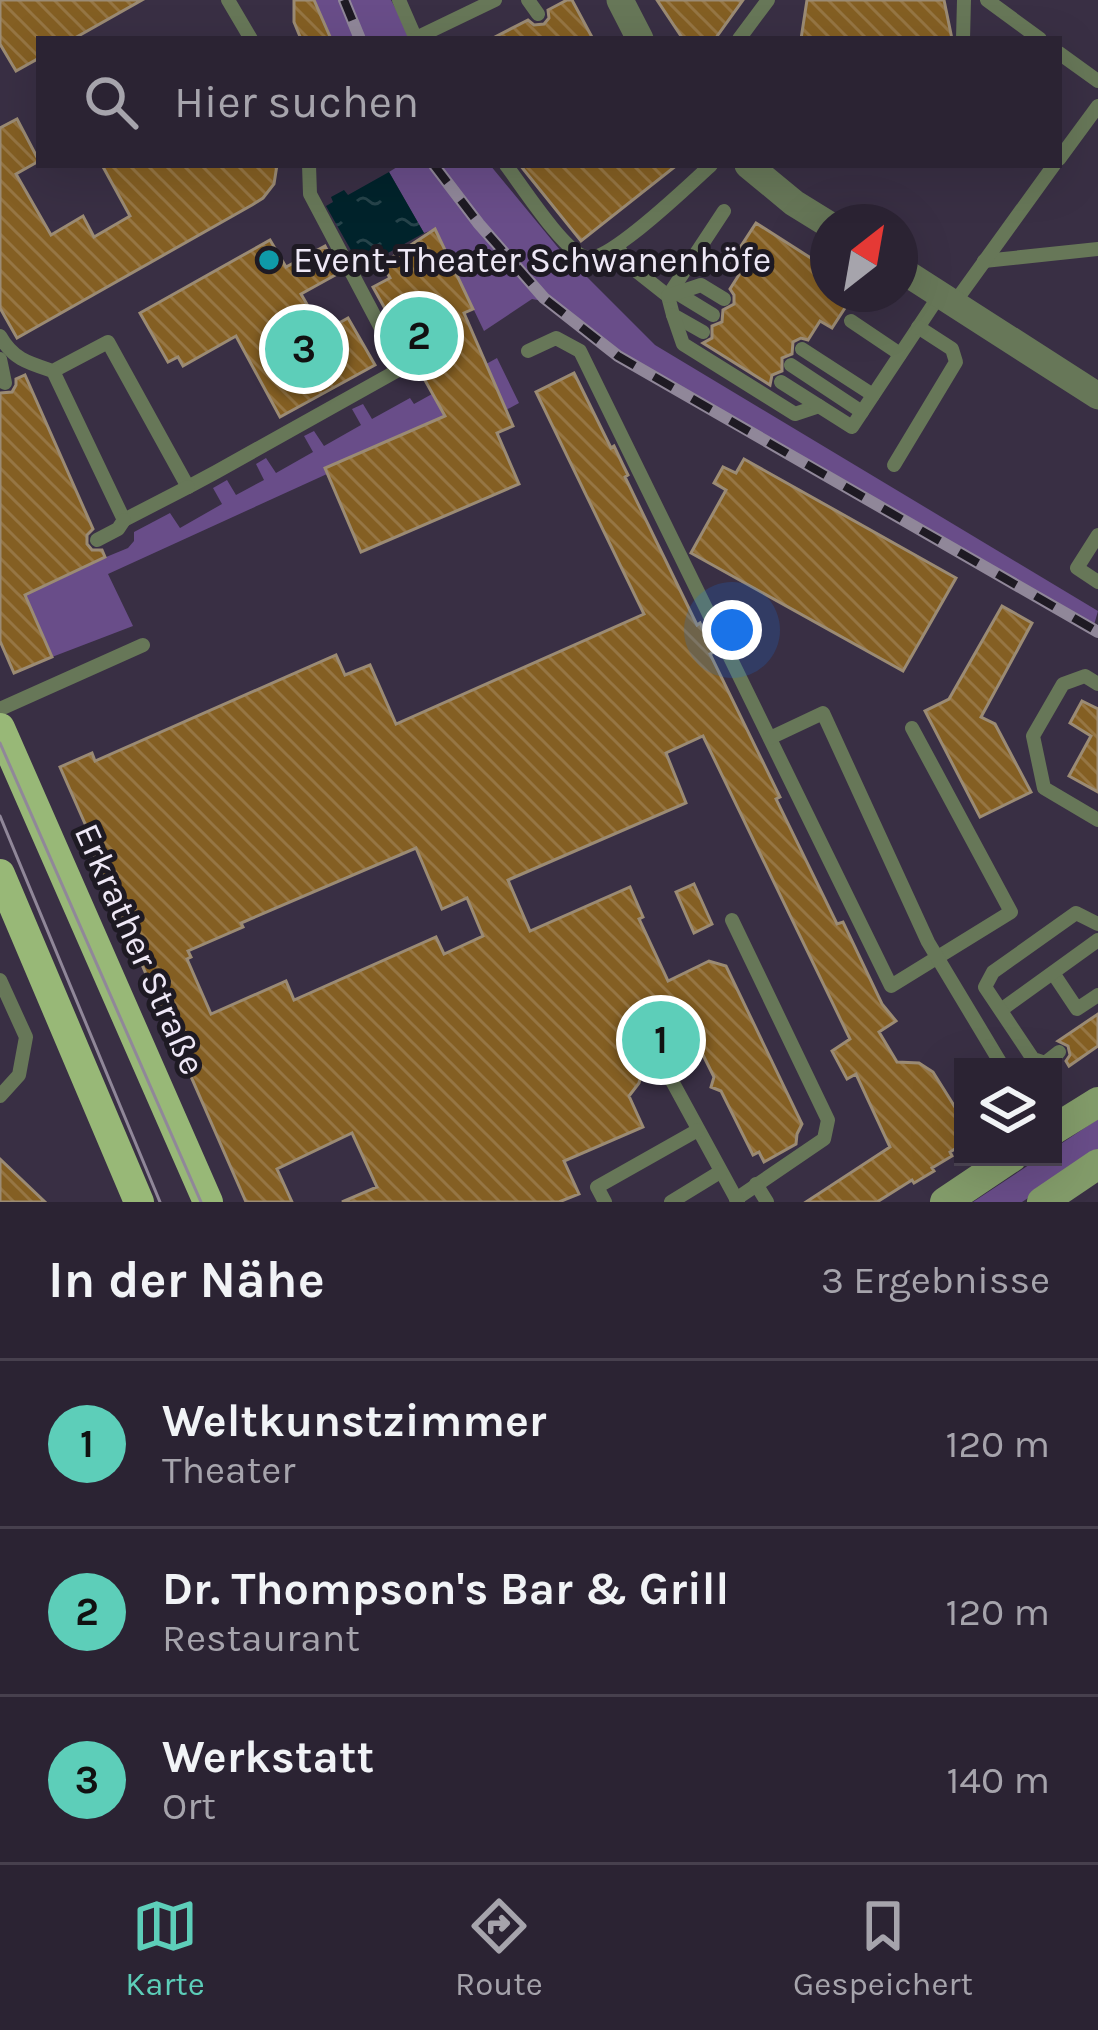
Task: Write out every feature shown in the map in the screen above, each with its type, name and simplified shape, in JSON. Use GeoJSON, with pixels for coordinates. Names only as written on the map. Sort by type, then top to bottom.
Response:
{"type":"FeatureCollection","features":[{"type":"Feature","properties":{"kind":"main road","name":"Erkrather Straße"},"geometry":{"type":"LineString","coordinates":[[0,728],[208,1202]]}},
{"type":"Feature","properties":{"kind":"main road"},"geometry":{"type":"LineString","coordinates":[[0,874],[139,1202]]}},
{"type":"Feature","properties":{"kind":"main road"},"geometry":{"type":"LineString","coordinates":[[1062,1124],[1098,1102]]}},
{"type":"Feature","properties":{"kind":"main road"},"geometry":{"type":"LineString","coordinates":[[1042,1202],[1098,1164]]}},
{"type":"Feature","properties":{"kind":"main road"},"geometry":{"type":"LineString","coordinates":[[945,1202],[999,1166]]}},
{"type":"Feature","properties":{"kind":"street"},"geometry":{"type":"LineString","coordinates":[[620,0],[638,36]]}},
{"type":"Feature","properties":{"kind":"street"},"geometry":{"type":"LineString","coordinates":[[752,168],[810,212]]}},
{"type":"Feature","properties":{"kind":"street"},"geometry":{"type":"LineString","coordinates":[[918,279],[1098,396]]}},
{"type":"Feature","properties":{"kind":"lane"},"geometry":{"type":"LineString","coordinates":[[399,0],[415,36]]}},
{"type":"Feature","properties":{"kind":"lane"},"geometry":{"type":"LineString","coordinates":[[422,36],[495,0]]}},
{"type":"Feature","properties":{"kind":"lane"},"geometry":{"type":"LineString","coordinates":[[528,0],[538,14]]}},
{"type":"Feature","properties":{"kind":"lane"},"geometry":{"type":"LineString","coordinates":[[741,36],[768,0]]}},
{"type":"Feature","properties":{"kind":"lane"},"geometry":{"type":"LineString","coordinates":[[964,0],[964,36]]}},
{"type":"Feature","properties":{"kind":"lane"},"geometry":{"type":"LineString","coordinates":[[987,0],[1036,36]]}},
{"type":"Feature","properties":{"kind":"lane"},"geometry":{"type":"LineString","coordinates":[[225,4],[248,36]]}},
{"type":"Feature","properties":{"kind":"lane"},"geometry":{"type":"LineString","coordinates":[[1062,55],[1098,81]]}},
{"type":"Feature","properties":{"kind":"lane"},"geometry":{"type":"LineString","coordinates":[[1062,155],[1098,106]]}},
{"type":"Feature","properties":{"kind":"lane"},"geometry":{"type":"LineString","coordinates":[[98,539],[118,529],[124,520],[402,368],[310,194],[309,168]]}},
{"type":"Feature","properties":{"kind":"lane"},"geometry":{"type":"LineString","coordinates":[[508,168],[568,247],[597,259],[708,168]]}},
{"type":"Feature","properties":{"kind":"lane"},"geometry":{"type":"LineString","coordinates":[[781,382],[852,427],[918,327],[984,261],[1053,168]]}},
{"type":"Feature","properties":{"kind":"lane"},"geometry":{"type":"LineString","coordinates":[[724,211],[672,294],[683,344],[795,414],[819,406]]}},
{"type":"Feature","properties":{"kind":"lane"},"geometry":{"type":"LineString","coordinates":[[617,246],[630,266],[713,315]]}},
{"type":"Feature","properties":{"kind":"lane"},"geometry":{"type":"LineString","coordinates":[[984,261],[1098,249]]}},
{"type":"Feature","properties":{"kind":"lane"},"geometry":{"type":"LineString","coordinates":[[672,294],[701,285],[724,299]]}},
{"type":"Feature","properties":{"kind":"lane"},"geometry":{"type":"LineString","coordinates":[[673,315],[703,332]]}},
{"type":"Feature","properties":{"kind":"lane"},"geometry":{"type":"LineString","coordinates":[[851,321],[900,354]]}},
{"type":"Feature","properties":{"kind":"lane"},"geometry":{"type":"LineString","coordinates":[[894,464],[956,362],[952,349],[918,327]]}},
{"type":"Feature","properties":{"kind":"lane"},"geometry":{"type":"LineString","coordinates":[[528,351],[556,338],[580,351],[891,986],[1011,912],[911,728]]}},
{"type":"Feature","properties":{"kind":"lane"},"geometry":{"type":"LineString","coordinates":[[1,347],[23,362],[52,371],[108,342],[188,487]]}},
{"type":"Feature","properties":{"kind":"lane"},"geometry":{"type":"LineString","coordinates":[[1,347],[5,383]]}},
{"type":"Feature","properties":{"kind":"lane"},"geometry":{"type":"LineString","coordinates":[[802,349],[873,394]]}},
{"type":"Feature","properties":{"kind":"lane"},"geometry":{"type":"LineString","coordinates":[[791,365],[862,412]]}},
{"type":"Feature","properties":{"kind":"lane"},"geometry":{"type":"LineString","coordinates":[[52,371],[124,520]]}},
{"type":"Feature","properties":{"kind":"lane"},"geometry":{"type":"LineString","coordinates":[[1098,536],[1077,568],[1098,582]]}},
{"type":"Feature","properties":{"kind":"lane"},"geometry":{"type":"LineString","coordinates":[[0,709],[143,645]]}},
{"type":"Feature","properties":{"kind":"lane"},"geometry":{"type":"LineString","coordinates":[[1098,684],[1085,676],[1064,685],[1033,736],[1044,788],[1098,820]]}},
{"type":"Feature","properties":{"kind":"lane"},"geometry":{"type":"LineString","coordinates":[[770,738],[823,713],[936,959],[997,1058]]}},
{"type":"Feature","properties":{"kind":"lane"},"geometry":{"type":"LineString","coordinates":[[1059,1052],[1037,1063],[985,988],[993,972],[1076,913],[1098,924]]}},
{"type":"Feature","properties":{"kind":"lane"},"geometry":{"type":"LineString","coordinates":[[666,1070],[737,1201],[824,1139],[828,1120],[732,920]]}},
{"type":"Feature","properties":{"kind":"lane"},"geometry":{"type":"LineString","coordinates":[[1000,1010],[1098,940]]}},
{"type":"Feature","properties":{"kind":"lane"},"geometry":{"type":"LineString","coordinates":[[1053,973],[1077,1009],[1098,995]]}},
{"type":"Feature","properties":{"kind":"lane"},"geometry":{"type":"LineString","coordinates":[[0,980],[26,1037],[19,1075],[0,1096]]}},
{"type":"Feature","properties":{"kind":"lane"},"geometry":{"type":"LineString","coordinates":[[601,1201],[596,1187],[698,1130]]}},
{"type":"Feature","properties":{"kind":"lane"},"geometry":{"type":"LineString","coordinates":[[671,1202],[720,1172]]}},
{"type":"Feature","properties":{"kind":"lane"},"geometry":{"type":"LineString","coordinates":[[756,1184],[767,1202]]}},
{"type":"Feature","properties":{"kind":"shaded area"},"geometry":{"type":"Polygon","coordinates":[[[314,0],[391,0],[410,36],[330,36],[314,0]]]}},
{"type":"Feature","properties":{"kind":"shaded area"},"geometry":{"type":"Polygon","coordinates":[[[395,168],[492,168],[560,250],[655,345],[1098,611],[1094,625],[620,351],[553,303],[532,299],[484,331],[435,229],[424,233],[389,172],[395,168]]]}},
{"type":"Feature","properties":{"kind":"shaded area"},"geometry":{"type":"Polygon","coordinates":[[[497,358],[519,403],[506,410],[498,393],[325,468],[327,474],[108,574],[133,626],[52,657],[32,611],[0,603],[128,548],[134,532],[170,513],[180,528],[222,504],[213,488],[227,480],[236,495],[264,480],[256,464],[266,458],[276,473],[313,452],[304,436],[314,431],[324,446],[361,425],[352,409],[363,404],[372,419],[410,398],[414,404],[497,358]]]}},
{"type":"Feature","properties":{"kind":"shaded area"},"geometry":{"type":"Polygon","coordinates":[[[1098,1119],[1098,1152],[1022,1202],[973,1202],[1027,1166],[1062,1166],[1062,1143],[1098,1119]]]}},
{"type":"Feature","properties":{"kind":"water"},"geometry":{"type":"Polygon","coordinates":[[[389,172],[424,233],[361,268],[326,206],[333,202],[331,197],[344,190],[348,195],[389,172]]]}},
{"type":"Feature","properties":{"kind":"building"},"geometry":{"type":"Polygon","coordinates":[[[0,0],[142,0],[78,36],[36,36],[36,60],[16,71],[0,44],[0,0]]]}},
{"type":"Feature","properties":{"kind":"building"},"geometry":{"type":"Polygon","coordinates":[[[294,0],[314,0],[330,36],[300,36],[294,0]]]}},
{"type":"Feature","properties":{"kind":"building"},"geometry":{"type":"Polygon","coordinates":[[[572,0],[591,36],[497,36],[528,20],[544,24],[548,10],[572,0]]]}},
{"type":"Feature","properties":{"kind":"building"},"geometry":{"type":"Polygon","coordinates":[[[657,0],[743,0],[717,36],[681,36],[657,0]]]}},
{"type":"Feature","properties":{"kind":"building"},"geometry":{"type":"Polygon","coordinates":[[[807,0],[944,0],[951,36],[801,36],[807,0]]]}},
{"type":"Feature","properties":{"kind":"building"},"geometry":{"type":"Polygon","coordinates":[[[17,119],[36,155],[36,163],[16,174],[51,235],[83,216],[94,237],[130,216],[104,168],[277,168],[274,184],[252,205],[17,338],[0,308],[0,128],[17,119]]]}},
{"type":"Feature","properties":{"kind":"building"},"geometry":{"type":"Polygon","coordinates":[[[522,168],[673,168],[581,241],[522,168]]]}},
{"type":"Feature","properties":{"kind":"building"},"geometry":{"type":"Polygon","coordinates":[[[756,223],[810,258],[810,312],[842,312],[832,328],[820,321],[808,340],[793,342],[792,354],[782,358],[782,371],[772,375],[770,385],[703,343],[712,338],[712,326],[722,322],[723,310],[734,304],[730,289],[742,270],[730,263],[756,223]]]}},
{"type":"Feature","properties":{"kind":"building"},"geometry":{"type":"Polygon","coordinates":[[[435,229],[473,309],[464,313],[513,426],[497,433],[519,484],[361,552],[325,468],[445,416],[373,287],[390,278],[382,264],[435,229]]]}},
{"type":"Feature","properties":{"kind":"building"},"geometry":{"type":"Polygon","coordinates":[[[270,240],[286,267],[325,246],[339,273],[301,294],[323,332],[348,318],[375,365],[280,417],[236,336],[183,366],[178,357],[168,362],[140,313],[270,240]]]}},
{"type":"Feature","properties":{"kind":"building"},"geometry":{"type":"Polygon","coordinates":[[[574,373],[714,652],[710,654],[837,924],[843,922],[882,1004],[896,1021],[879,1032],[897,1062],[919,1063],[933,1072],[954,1106],[952,1156],[877,1202],[806,1202],[890,1147],[856,1074],[847,1079],[832,1051],[850,1039],[703,736],[666,753],[686,803],[508,880],[530,931],[630,887],[643,917],[639,919],[668,981],[709,961],[726,966],[802,1124],[796,1144],[764,1162],[759,1152],[753,1155],[721,1091],[711,1087],[714,1077],[699,1047],[642,1072],[629,1096],[643,1127],[564,1161],[579,1194],[559,1202],[342,1202],[377,1187],[352,1133],[277,1169],[292,1202],[246,1202],[82,828],[86,826],[60,767],[92,753],[95,761],[336,655],[345,675],[370,665],[396,724],[644,614],[536,392],[574,373]],[[416,848],[241,923],[243,927],[188,951],[191,957],[187,959],[211,1014],[286,981],[294,1000],[436,937],[444,954],[483,936],[467,898],[442,909],[416,848]]]}},
{"type":"Feature","properties":{"kind":"building"},"geometry":{"type":"Polygon","coordinates":[[[25,375],[93,529],[87,544],[92,550],[102,550],[105,557],[25,595],[52,657],[14,673],[0,641],[0,393],[12,392],[16,379],[25,375]]]}},
{"type":"Feature","properties":{"kind":"building"},"geometry":{"type":"Polygon","coordinates":[[[744,459],[956,578],[903,671],[691,553],[726,490],[714,483],[723,467],[736,473],[744,459]]]}},
{"type":"Feature","properties":{"kind":"building"},"geometry":{"type":"Polygon","coordinates":[[[1002,606],[1032,623],[981,717],[995,724],[1031,792],[980,817],[925,711],[949,699],[1002,606]]]}},
{"type":"Feature","properties":{"kind":"building"},"geometry":{"type":"Polygon","coordinates":[[[1082,701],[1098,709],[1098,792],[1069,776],[1091,736],[1070,723],[1082,701]]]}},
{"type":"Feature","properties":{"kind":"building"},"geometry":{"type":"Polygon","coordinates":[[[694,884],[712,924],[694,933],[676,892],[694,884]]]}},
{"type":"Feature","properties":{"kind":"building"},"geometry":{"type":"Polygon","coordinates":[[[1098,1014],[1098,1046],[1069,1066],[1068,1046],[1058,1041],[1098,1014]]]}},
{"type":"Feature","properties":{"kind":"building"},"geometry":{"type":"Polygon","coordinates":[[[0,1159],[45,1202],[0,1202],[0,1159]]]}},
{"type":"Feature","properties":{"kind":"tram line"},"geometry":{"type":"LineString","coordinates":[[0,743],[201,1202]]}},
{"type":"Feature","properties":{"kind":"tram line"},"geometry":{"type":"LineString","coordinates":[[0,816],[160,1202]]}},
{"type":"Feature","properties":{"kind":"railway"},"geometry":{"type":"LineString","coordinates":[[344,0],[359,36]]}},
{"type":"Feature","properties":{"kind":"railway"},"geometry":{"type":"LineString","coordinates":[[436,168],[544,298],[618,356],[1098,632]]}},
{"type":"Feature","properties":{"kind":"place","name":"Event-Theater Schwanenhöfe"},"geometry":{"type":"Point","coordinates":[269,260]}},
{"type":"Feature","properties":{"kind":"place","name":"Dr. Thompson's Bar & Grill"},"geometry":{"type":"Point","coordinates":[419,336]}},
{"type":"Feature","properties":{"kind":"place","name":"Werkstatt"},"geometry":{"type":"Point","coordinates":[304,349]}},
{"type":"Feature","properties":{"kind":"place","name":"Weltkunstzimmer"},"geometry":{"type":"Point","coordinates":[661,1040]}}]}
